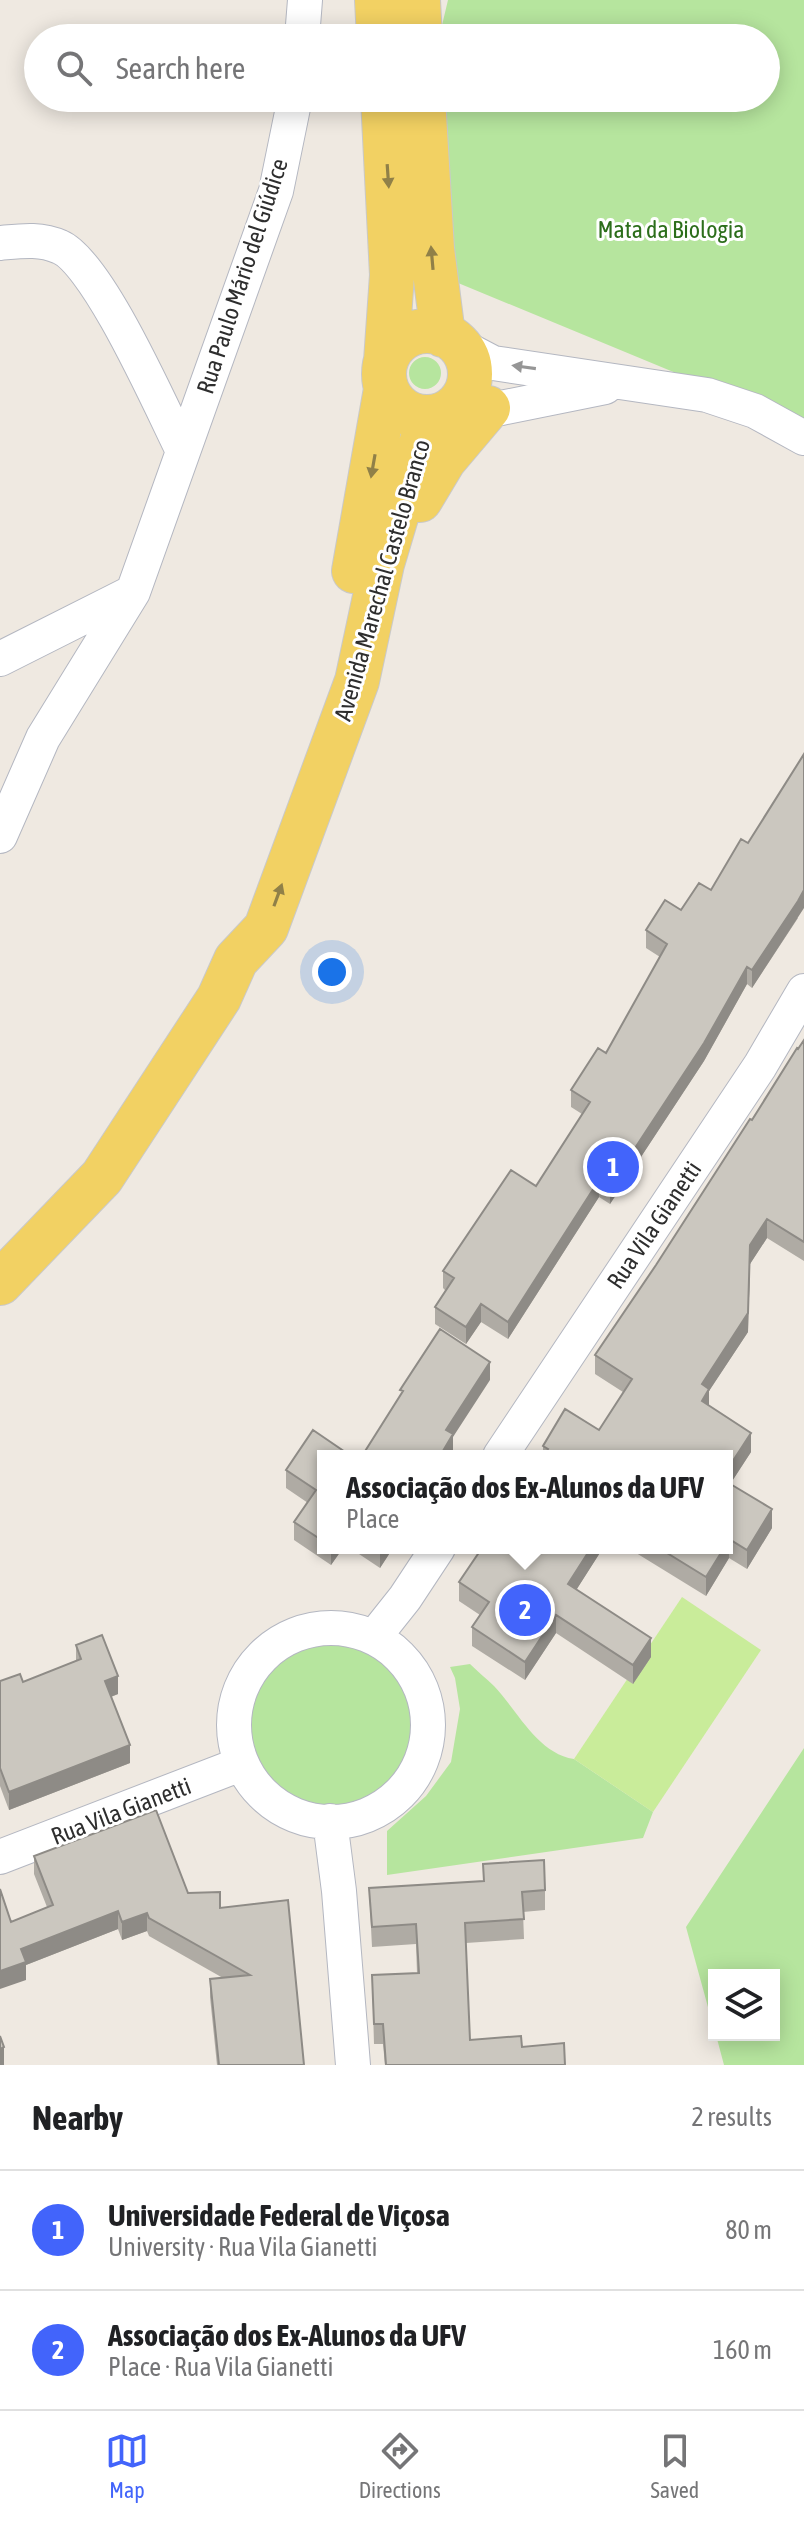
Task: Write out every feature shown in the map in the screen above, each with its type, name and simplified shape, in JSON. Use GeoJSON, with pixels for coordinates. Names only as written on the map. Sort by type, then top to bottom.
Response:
{"type":"FeatureCollection","features":[{"type":"Feature","properties":{"kind":"main road"},"geometry":{"type":"LineString","coordinates":[[377,0],[378,24]]}},
{"type":"Feature","properties":{"kind":"main road"},"geometry":{"type":"LineString","coordinates":[[418,0],[419,24]]}},
{"type":"Feature","properties":{"kind":"main road","name":"Avenida Marechal Castelo Branco"},"geometry":{"type":"LineString","coordinates":[[0,1283],[102,1177],[219,998],[236,960],[241,907],[320,709],[359,547],[386,375],[392,275],[384,112]]}},
{"type":"Feature","properties":{"kind":"main road"},"geometry":{"type":"LineString","coordinates":[[424,112],[433,261],[449,339]]}},
{"type":"Feature","properties":{"kind":"main road"},"geometry":{"type":"LineString","coordinates":[[382,564],[444,460],[469,381],[469,366],[464,353],[449,339],[430,332],[416,333],[393,348],[386,375],[393,401],[416,416],[458,410]]}},
{"type":"Feature","properties":{"kind":"main road","name":"Avenida Marechal Castelo Branco"},"geometry":{"type":"LineString","coordinates":[[236,960],[266,928],[357,681],[382,564],[404,490],[458,410]]}},
{"type":"Feature","properties":{"kind":"street","name":"Rua Paulo Mário del Giúdice"},"geometry":{"type":"LineString","coordinates":[[0,836],[43,738],[133,592],[276,191],[292,112]]}},
{"type":"Feature","properties":{"kind":"street","name":"Rua Paulo Mário del Giúdice"},"geometry":{"type":"LineString","coordinates":[[0,243],[33,239],[63,248],[90,274],[108,303],[183,451]]}},
{"type":"Feature","properties":{"kind":"street"},"geometry":{"type":"LineString","coordinates":[[449,339],[493,363],[707,395],[755,411],[804,438]]}},
{"type":"Feature","properties":{"kind":"street"},"geometry":{"type":"LineString","coordinates":[[458,410],[521,405],[629,382]]}},
{"type":"Feature","properties":{"kind":"street"},"geometry":{"type":"LineString","coordinates":[[0,659],[133,592]]}},
{"type":"Feature","properties":{"kind":"street","name":"Rua Vila Gianetti"},"geometry":{"type":"LineString","coordinates":[[504,1450],[760,1066],[804,991]]}},
{"type":"Feature","properties":{"kind":"street"},"geometry":{"type":"LineString","coordinates":[[374,1637],[434,1554]]}},
{"type":"Feature","properties":{"kind":"street"},"geometry":{"type":"LineString","coordinates":[[315,1628],[345,1628],[374,1637],[399,1654],[418,1679],[427,1709],[427,1740],[417,1770],[398,1795],[372,1812],[342,1821],[293,1815],[272,1803],[254,1786],[241,1764],[233,1736],[235,1706],[245,1678],[263,1654],[287,1637],[315,1628]]}},
{"type":"Feature","properties":{"kind":"street","name":"Rua Vila Gianetti"},"geometry":{"type":"LineString","coordinates":[[0,1857],[241,1764]]}},
{"type":"Feature","properties":{"kind":"street"},"geometry":{"type":"LineString","coordinates":[[330,1821],[353,2065]]}},
{"type":"Feature","properties":{"kind":"green space","name":"Mata da Biologia"},"geometry":{"type":"Polygon","coordinates":[[[448,0],[804,0],[804,426],[434,273],[425,112],[780,112],[780,24],[442,24],[448,0]]]}},
{"type":"Feature","properties":{"kind":"green space"},"geometry":{"type":"Polygon","coordinates":[[[425,357],[436,362],[441,373],[436,384],[425,389],[414,384],[409,373],[414,362],[425,357]]]}},
{"type":"Feature","properties":{"kind":"green space"},"geometry":{"type":"Polygon","coordinates":[[[682,1597],[761,1650],[653,1812],[574,1759],[682,1597]]]}},
{"type":"Feature","properties":{"kind":"green space"},"geometry":{"type":"Polygon","coordinates":[[[333,1643],[365,1650],[391,1668],[409,1694],[416,1726],[409,1758],[391,1784],[365,1802],[333,1809],[301,1802],[275,1784],[257,1758],[250,1726],[257,1694],[275,1668],[301,1650],[333,1643]]]}},
{"type":"Feature","properties":{"kind":"green space"},"geometry":{"type":"Polygon","coordinates":[[[470,1664],[494,1686],[529,1730],[549,1749],[574,1759],[653,1812],[643,1838],[387,1875],[387,1831],[426,1796],[451,1762],[460,1709],[450,1667],[470,1664]]]}},
{"type":"Feature","properties":{"kind":"green space"},"geometry":{"type":"Polygon","coordinates":[[[804,1748],[804,2065],[724,2065],[718,2041],[780,2041],[780,1969],[708,1969],[708,2007],[686,1927],[804,1748]]]}},
{"type":"Feature","properties":{"kind":"building"},"geometry":{"type":"Polygon","coordinates":[[[804,754],[804,890],[798,901],[752,970],[747,967],[704,1043],[610,1186],[599,1180],[508,1322],[481,1304],[466,1327],[435,1307],[454,1278],[443,1271],[511,1170],[536,1186],[590,1102],[571,1090],[598,1048],[606,1053],[667,944],[646,930],[665,900],[681,910],[699,883],[711,890],[741,839],[748,843],[804,754]]]}},
{"type":"Feature","properties":{"kind":"building"},"geometry":{"type":"Polygon","coordinates":[[[804,1040],[804,1242],[767,1219],[750,1245],[748,1313],[702,1384],[709,1389],[702,1401],[751,1433],[733,1461],[733,1450],[547,1450],[543,1446],[565,1409],[599,1430],[632,1379],[595,1355],[804,1040]]]}},
{"type":"Feature","properties":{"kind":"building"},"geometry":{"type":"Polygon","coordinates":[[[440,1329],[490,1362],[446,1430],[453,1434],[444,1450],[366,1450],[403,1391],[400,1390],[440,1329]]]}},
{"type":"Feature","properties":{"kind":"building"},"geometry":{"type":"Polygon","coordinates":[[[313,1430],[342,1450],[317,1450],[317,1537],[294,1522],[316,1490],[286,1470],[313,1430]]]}},
{"type":"Feature","properties":{"kind":"building"},"geometry":{"type":"Polygon","coordinates":[[[733,1486],[772,1509],[747,1550],[733,1541],[733,1486]]]}},
{"type":"Feature","properties":{"kind":"building"},"geometry":{"type":"Polygon","coordinates":[[[478,1554],[587,1554],[568,1584],[651,1638],[633,1665],[556,1615],[525,1662],[472,1627],[489,1602],[459,1582],[478,1554]]]}},
{"type":"Feature","properties":{"kind":"building"},"geometry":{"type":"Polygon","coordinates":[[[669,1554],[720,1554],[706,1577],[669,1554]]]}},
{"type":"Feature","properties":{"kind":"building"},"geometry":{"type":"Polygon","coordinates":[[[102,1635],[118,1676],[105,1681],[130,1745],[9,1792],[0,1768],[0,1681],[20,1674],[23,1682],[81,1659],[76,1645],[102,1635]]]}},
{"type":"Feature","properties":{"kind":"building"},"geometry":{"type":"Polygon","coordinates":[[[156,1810],[188,1893],[220,1892],[220,1908],[288,1900],[304,2065],[219,2065],[210,1979],[250,1975],[149,1918],[147,1913],[122,1922],[118,1911],[21,1949],[26,1962],[0,1971],[0,1889],[11,1922],[53,1905],[34,1856],[156,1810]]]}},
{"type":"Feature","properties":{"kind":"building"},"geometry":{"type":"Polygon","coordinates":[[[544,1860],[545,1890],[522,1892],[524,1919],[465,1923],[470,2040],[521,2036],[522,2047],[564,2043],[565,2065],[386,2065],[383,2024],[374,2024],[372,1975],[419,1973],[416,1924],[372,1927],[369,1888],[484,1881],[483,1864],[544,1860]]]}},
{"type":"Feature","properties":{"kind":"place","name":"Universidade Federal de Viçosa"},"geometry":{"type":"Point","coordinates":[613,1167]}},
{"type":"Feature","properties":{"kind":"place","name":"Associação dos Ex-Alunos da UFV"},"geometry":{"type":"Point","coordinates":[525,1610]}}]}
